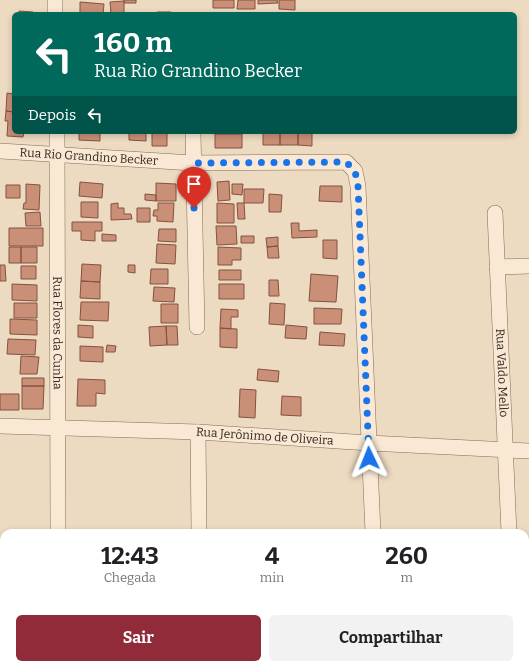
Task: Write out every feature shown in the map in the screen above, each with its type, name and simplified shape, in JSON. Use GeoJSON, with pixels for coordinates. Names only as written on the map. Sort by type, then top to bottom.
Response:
{"type":"FeatureCollection","features":[{"type":"Feature","properties":{"kind":"street"},"geometry":{"type":"LineString","coordinates":[[55,0],[55,12]]}},
{"type":"Feature","properties":{"kind":"street","name":"Rua Flores da Cunha"},"geometry":{"type":"LineString","coordinates":[[57,134],[58,529]]}},
{"type":"Feature","properties":{"kind":"street"},"geometry":{"type":"LineString","coordinates":[[193,134],[197,327]]}},
{"type":"Feature","properties":{"kind":"street","name":"Rua Rio Grandino Becker"},"geometry":{"type":"LineString","coordinates":[[0,151],[193,163],[346,162],[355,171],[358,186],[369,443]]}},
{"type":"Feature","properties":{"kind":"street","name":"Rua Valdo Mello"},"geometry":{"type":"LineString","coordinates":[[495,213],[509,529]]}},
{"type":"Feature","properties":{"kind":"street"},"geometry":{"type":"LineString","coordinates":[[497,267],[529,266]]}},
{"type":"Feature","properties":{"kind":"street","name":"Rua Jerônimo de Oliveira"},"geometry":{"type":"LineString","coordinates":[[0,426],[58,429],[198,432],[529,451]]}},
{"type":"Feature","properties":{"kind":"street"},"geometry":{"type":"LineString","coordinates":[[198,432],[199,529]]}},
{"type":"Feature","properties":{"kind":"street"},"geometry":{"type":"LineString","coordinates":[[369,443],[373,529]]}},
{"type":"Feature","properties":{"kind":"building"},"geometry":{"type":"Polygon","coordinates":[[[124,0],[136,0],[136,3],[124,3],[124,0]]]}},
{"type":"Feature","properties":{"kind":"building"},"geometry":{"type":"Polygon","coordinates":[[[213,0],[234,0],[234,8],[213,8],[213,0]]]}},
{"type":"Feature","properties":{"kind":"building"},"geometry":{"type":"Polygon","coordinates":[[[238,0],[255,0],[255,9],[237,9],[238,0]]]}},
{"type":"Feature","properties":{"kind":"building"},"geometry":{"type":"Polygon","coordinates":[[[258,0],[277,0],[278,3],[258,4],[258,0]]]}},
{"type":"Feature","properties":{"kind":"building"},"geometry":{"type":"Polygon","coordinates":[[[279,0],[295,0],[295,10],[279,9],[279,0]]]}},
{"type":"Feature","properties":{"kind":"building"},"geometry":{"type":"Polygon","coordinates":[[[124,1],[124,12],[111,12],[110,2],[124,1]]]}},
{"type":"Feature","properties":{"kind":"building"},"geometry":{"type":"Polygon","coordinates":[[[80,2],[104,4],[103,12],[80,12],[80,2]]]}},
{"type":"Feature","properties":{"kind":"building"},"geometry":{"type":"Polygon","coordinates":[[[7,93],[12,94],[12,112],[6,111],[7,93]]]}},
{"type":"Feature","properties":{"kind":"building"},"geometry":{"type":"Polygon","coordinates":[[[6,111],[12,112],[12,134],[24,134],[23,137],[7,136],[8,121],[5,121],[6,111]]]}},
{"type":"Feature","properties":{"kind":"building"},"geometry":{"type":"Polygon","coordinates":[[[79,134],[100,134],[100,141],[79,140],[79,134]]]}},
{"type":"Feature","properties":{"kind":"building"},"geometry":{"type":"Polygon","coordinates":[[[129,134],[146,134],[146,141],[129,140],[129,134]]]}},
{"type":"Feature","properties":{"kind":"building"},"geometry":{"type":"Polygon","coordinates":[[[152,134],[167,134],[167,146],[152,146],[152,134]]]}},
{"type":"Feature","properties":{"kind":"building"},"geometry":{"type":"Polygon","coordinates":[[[215,134],[242,134],[242,148],[215,148],[215,134]]]}},
{"type":"Feature","properties":{"kind":"building"},"geometry":{"type":"Polygon","coordinates":[[[263,134],[280,134],[280,145],[263,145],[263,134]]]}},
{"type":"Feature","properties":{"kind":"building"},"geometry":{"type":"Polygon","coordinates":[[[280,134],[298,134],[298,145],[280,145],[280,134]]]}},
{"type":"Feature","properties":{"kind":"building"},"geometry":{"type":"Polygon","coordinates":[[[298,134],[312,134],[312,146],[298,145],[298,134]]]}},
{"type":"Feature","properties":{"kind":"building"},"geometry":{"type":"Polygon","coordinates":[[[229,181],[230,200],[218,201],[217,182],[229,181]]]}},
{"type":"Feature","properties":{"kind":"building"},"geometry":{"type":"Polygon","coordinates":[[[80,182],[103,184],[102,198],[79,196],[80,182]]]}},
{"type":"Feature","properties":{"kind":"building"},"geometry":{"type":"Polygon","coordinates":[[[156,183],[176,184],[176,201],[156,201],[156,183]]]}},
{"type":"Feature","properties":{"kind":"building"},"geometry":{"type":"Polygon","coordinates":[[[26,184],[40,185],[39,210],[23,209],[24,203],[26,203],[26,184]]]}},
{"type":"Feature","properties":{"kind":"building"},"geometry":{"type":"Polygon","coordinates":[[[232,184],[243,184],[242,195],[232,194],[232,184]]]}},
{"type":"Feature","properties":{"kind":"building"},"geometry":{"type":"Polygon","coordinates":[[[6,185],[20,185],[20,198],[6,198],[6,185]]]}},
{"type":"Feature","properties":{"kind":"building"},"geometry":{"type":"Polygon","coordinates":[[[320,186],[342,186],[342,202],[319,201],[320,186]]]}},
{"type":"Feature","properties":{"kind":"building"},"geometry":{"type":"Polygon","coordinates":[[[244,189],[264,189],[263,203],[244,203],[244,189]]]}},
{"type":"Feature","properties":{"kind":"building"},"geometry":{"type":"Polygon","coordinates":[[[145,194],[156,195],[156,201],[145,200],[145,194]]]}},
{"type":"Feature","properties":{"kind":"building"},"geometry":{"type":"Polygon","coordinates":[[[269,194],[282,195],[281,212],[269,212],[269,194]]]}},
{"type":"Feature","properties":{"kind":"building"},"geometry":{"type":"Polygon","coordinates":[[[81,202],[98,202],[98,218],[81,217],[81,202]]]}},
{"type":"Feature","properties":{"kind":"building"},"geometry":{"type":"Polygon","coordinates":[[[118,203],[118,208],[124,208],[124,214],[131,214],[132,219],[111,220],[111,204],[118,203]]]}},
{"type":"Feature","properties":{"kind":"building"},"geometry":{"type":"Polygon","coordinates":[[[158,203],[174,203],[173,222],[157,221],[157,216],[153,216],[154,210],[158,210],[158,203]]]}},
{"type":"Feature","properties":{"kind":"building"},"geometry":{"type":"Polygon","coordinates":[[[217,203],[234,204],[234,223],[217,223],[217,203]]]}},
{"type":"Feature","properties":{"kind":"building"},"geometry":{"type":"Polygon","coordinates":[[[237,203],[244,203],[245,219],[238,219],[237,203]]]}},
{"type":"Feature","properties":{"kind":"building"},"geometry":{"type":"Polygon","coordinates":[[[137,208],[150,208],[150,222],[137,222],[137,208]]]}},
{"type":"Feature","properties":{"kind":"building"},"geometry":{"type":"Polygon","coordinates":[[[40,212],[41,226],[26,226],[25,213],[40,212]]]}},
{"type":"Feature","properties":{"kind":"building"},"geometry":{"type":"Polygon","coordinates":[[[72,222],[102,222],[102,231],[95,231],[95,241],[81,240],[81,231],[72,231],[72,222]]]}},
{"type":"Feature","properties":{"kind":"building"},"geometry":{"type":"Polygon","coordinates":[[[291,223],[299,223],[299,231],[317,230],[317,237],[292,238],[291,223]]]}},
{"type":"Feature","properties":{"kind":"building"},"geometry":{"type":"Polygon","coordinates":[[[216,226],[236,226],[237,244],[217,245],[216,226]]]}},
{"type":"Feature","properties":{"kind":"building"},"geometry":{"type":"Polygon","coordinates":[[[9,228],[43,228],[43,246],[9,246],[9,228]]]}},
{"type":"Feature","properties":{"kind":"building"},"geometry":{"type":"Polygon","coordinates":[[[159,229],[176,229],[176,242],[158,241],[159,229]]]}},
{"type":"Feature","properties":{"kind":"building"},"geometry":{"type":"Polygon","coordinates":[[[102,234],[116,235],[116,241],[102,241],[102,234]]]}},
{"type":"Feature","properties":{"kind":"building"},"geometry":{"type":"Polygon","coordinates":[[[241,236],[254,236],[254,243],[241,243],[241,236]]]}},
{"type":"Feature","properties":{"kind":"building"},"geometry":{"type":"Polygon","coordinates":[[[278,237],[278,246],[267,247],[266,238],[278,237]]]}},
{"type":"Feature","properties":{"kind":"building"},"geometry":{"type":"Polygon","coordinates":[[[323,240],[337,240],[337,259],[323,258],[323,240]]]}},
{"type":"Feature","properties":{"kind":"building"},"geometry":{"type":"Polygon","coordinates":[[[157,244],[176,245],[175,264],[156,263],[157,244]]]}},
{"type":"Feature","properties":{"kind":"building"},"geometry":{"type":"Polygon","coordinates":[[[278,246],[279,258],[268,258],[267,247],[278,246]]]}},
{"type":"Feature","properties":{"kind":"building"},"geometry":{"type":"Polygon","coordinates":[[[9,247],[21,247],[21,263],[9,263],[9,247]]]}},
{"type":"Feature","properties":{"kind":"building"},"geometry":{"type":"Polygon","coordinates":[[[21,247],[37,247],[37,263],[21,263],[21,247]]]}},
{"type":"Feature","properties":{"kind":"building"},"geometry":{"type":"Polygon","coordinates":[[[218,247],[241,248],[241,260],[232,260],[232,265],[218,265],[218,247]]]}},
{"type":"Feature","properties":{"kind":"building"},"geometry":{"type":"Polygon","coordinates":[[[82,264],[101,265],[100,282],[81,281],[82,264]]]}},
{"type":"Feature","properties":{"kind":"building"},"geometry":{"type":"Polygon","coordinates":[[[0,265],[5,265],[6,281],[0,281],[0,265]]]}},
{"type":"Feature","properties":{"kind":"building"},"geometry":{"type":"Polygon","coordinates":[[[128,265],[135,265],[135,273],[128,272],[128,265]]]}},
{"type":"Feature","properties":{"kind":"building"},"geometry":{"type":"Polygon","coordinates":[[[21,266],[36,266],[36,279],[21,279],[21,266]]]}},
{"type":"Feature","properties":{"kind":"building"},"geometry":{"type":"Polygon","coordinates":[[[151,269],[168,269],[168,284],[150,284],[151,269]]]}},
{"type":"Feature","properties":{"kind":"building"},"geometry":{"type":"Polygon","coordinates":[[[219,270],[241,270],[241,280],[219,280],[219,270]]]}},
{"type":"Feature","properties":{"kind":"building"},"geometry":{"type":"Polygon","coordinates":[[[311,274],[338,276],[336,302],[309,301],[311,274]]]}},
{"type":"Feature","properties":{"kind":"building"},"geometry":{"type":"Polygon","coordinates":[[[269,280],[278,280],[279,296],[269,296],[269,280]]]}},
{"type":"Feature","properties":{"kind":"building"},"geometry":{"type":"Polygon","coordinates":[[[81,281],[100,282],[100,299],[80,298],[81,281]]]}},
{"type":"Feature","properties":{"kind":"building"},"geometry":{"type":"Polygon","coordinates":[[[12,284],[37,285],[37,301],[12,300],[12,284]]]}},
{"type":"Feature","properties":{"kind":"building"},"geometry":{"type":"Polygon","coordinates":[[[219,284],[244,284],[244,299],[219,299],[219,284]]]}},
{"type":"Feature","properties":{"kind":"building"},"geometry":{"type":"Polygon","coordinates":[[[154,287],[175,288],[174,302],[153,301],[154,287]]]}},
{"type":"Feature","properties":{"kind":"building"},"geometry":{"type":"Polygon","coordinates":[[[81,302],[109,302],[108,321],[80,320],[81,302]]]}},
{"type":"Feature","properties":{"kind":"building"},"geometry":{"type":"Polygon","coordinates":[[[14,303],[37,303],[37,318],[14,318],[14,303]]]}},
{"type":"Feature","properties":{"kind":"building"},"geometry":{"type":"Polygon","coordinates":[[[270,303],[285,304],[284,325],[269,324],[270,303]]]}},
{"type":"Feature","properties":{"kind":"building"},"geometry":{"type":"Polygon","coordinates":[[[161,304],[178,304],[178,323],[161,323],[161,304]]]}},
{"type":"Feature","properties":{"kind":"building"},"geometry":{"type":"Polygon","coordinates":[[[314,308],[342,309],[341,324],[314,324],[314,308]]]}},
{"type":"Feature","properties":{"kind":"building"},"geometry":{"type":"Polygon","coordinates":[[[221,309],[238,310],[238,317],[231,317],[231,329],[220,328],[221,309]]]}},
{"type":"Feature","properties":{"kind":"building"},"geometry":{"type":"Polygon","coordinates":[[[10,319],[37,320],[37,335],[10,334],[10,319]]]}},
{"type":"Feature","properties":{"kind":"building"},"geometry":{"type":"Polygon","coordinates":[[[78,325],[93,326],[93,338],[78,337],[78,325]]]}},
{"type":"Feature","properties":{"kind":"building"},"geometry":{"type":"Polygon","coordinates":[[[286,325],[307,327],[306,339],[285,338],[286,325]]]}},
{"type":"Feature","properties":{"kind":"building"},"geometry":{"type":"Polygon","coordinates":[[[166,326],[167,345],[150,346],[149,327],[166,326]]]}},
{"type":"Feature","properties":{"kind":"building"},"geometry":{"type":"Polygon","coordinates":[[[166,326],[177,326],[178,345],[167,345],[166,326]]]}},
{"type":"Feature","properties":{"kind":"building"},"geometry":{"type":"Polygon","coordinates":[[[220,328],[237,329],[237,348],[220,347],[220,328]]]}},
{"type":"Feature","properties":{"kind":"building"},"geometry":{"type":"Polygon","coordinates":[[[320,332],[345,334],[344,346],[319,345],[320,332]]]}},
{"type":"Feature","properties":{"kind":"building"},"geometry":{"type":"Polygon","coordinates":[[[8,339],[36,340],[35,355],[7,354],[8,339]]]}},
{"type":"Feature","properties":{"kind":"building"},"geometry":{"type":"Polygon","coordinates":[[[107,345],[116,346],[115,352],[106,352],[107,345]]]}},
{"type":"Feature","properties":{"kind":"building"},"geometry":{"type":"Polygon","coordinates":[[[80,346],[103,347],[103,362],[80,361],[80,346]]]}},
{"type":"Feature","properties":{"kind":"building"},"geometry":{"type":"Polygon","coordinates":[[[21,356],[39,357],[37,374],[20,374],[21,356]]]}},
{"type":"Feature","properties":{"kind":"building"},"geometry":{"type":"Polygon","coordinates":[[[258,369],[279,371],[278,382],[257,380],[258,369]]]}},
{"type":"Feature","properties":{"kind":"building"},"geometry":{"type":"Polygon","coordinates":[[[22,378],[44,378],[44,386],[22,386],[22,378]]]}},
{"type":"Feature","properties":{"kind":"building"},"geometry":{"type":"Polygon","coordinates":[[[78,379],[105,380],[105,394],[96,393],[96,406],[77,406],[78,379]]]}},
{"type":"Feature","properties":{"kind":"building"},"geometry":{"type":"Polygon","coordinates":[[[22,386],[44,386],[43,409],[22,409],[22,386]]]}},
{"type":"Feature","properties":{"kind":"building"},"geometry":{"type":"Polygon","coordinates":[[[240,389],[256,390],[255,418],[239,417],[240,389]]]}},
{"type":"Feature","properties":{"kind":"building"},"geometry":{"type":"Polygon","coordinates":[[[0,394],[19,394],[19,410],[0,410],[0,394]]]}},
{"type":"Feature","properties":{"kind":"building"},"geometry":{"type":"Polygon","coordinates":[[[282,396],[301,397],[301,416],[281,415],[282,396]]]}},
{"type":"Feature","properties":{"kind":"route"},"geometry":{"type":"LineString","coordinates":[[194,208],[193,163],[346,162],[355,171],[358,186],[369,458]]}}]}
